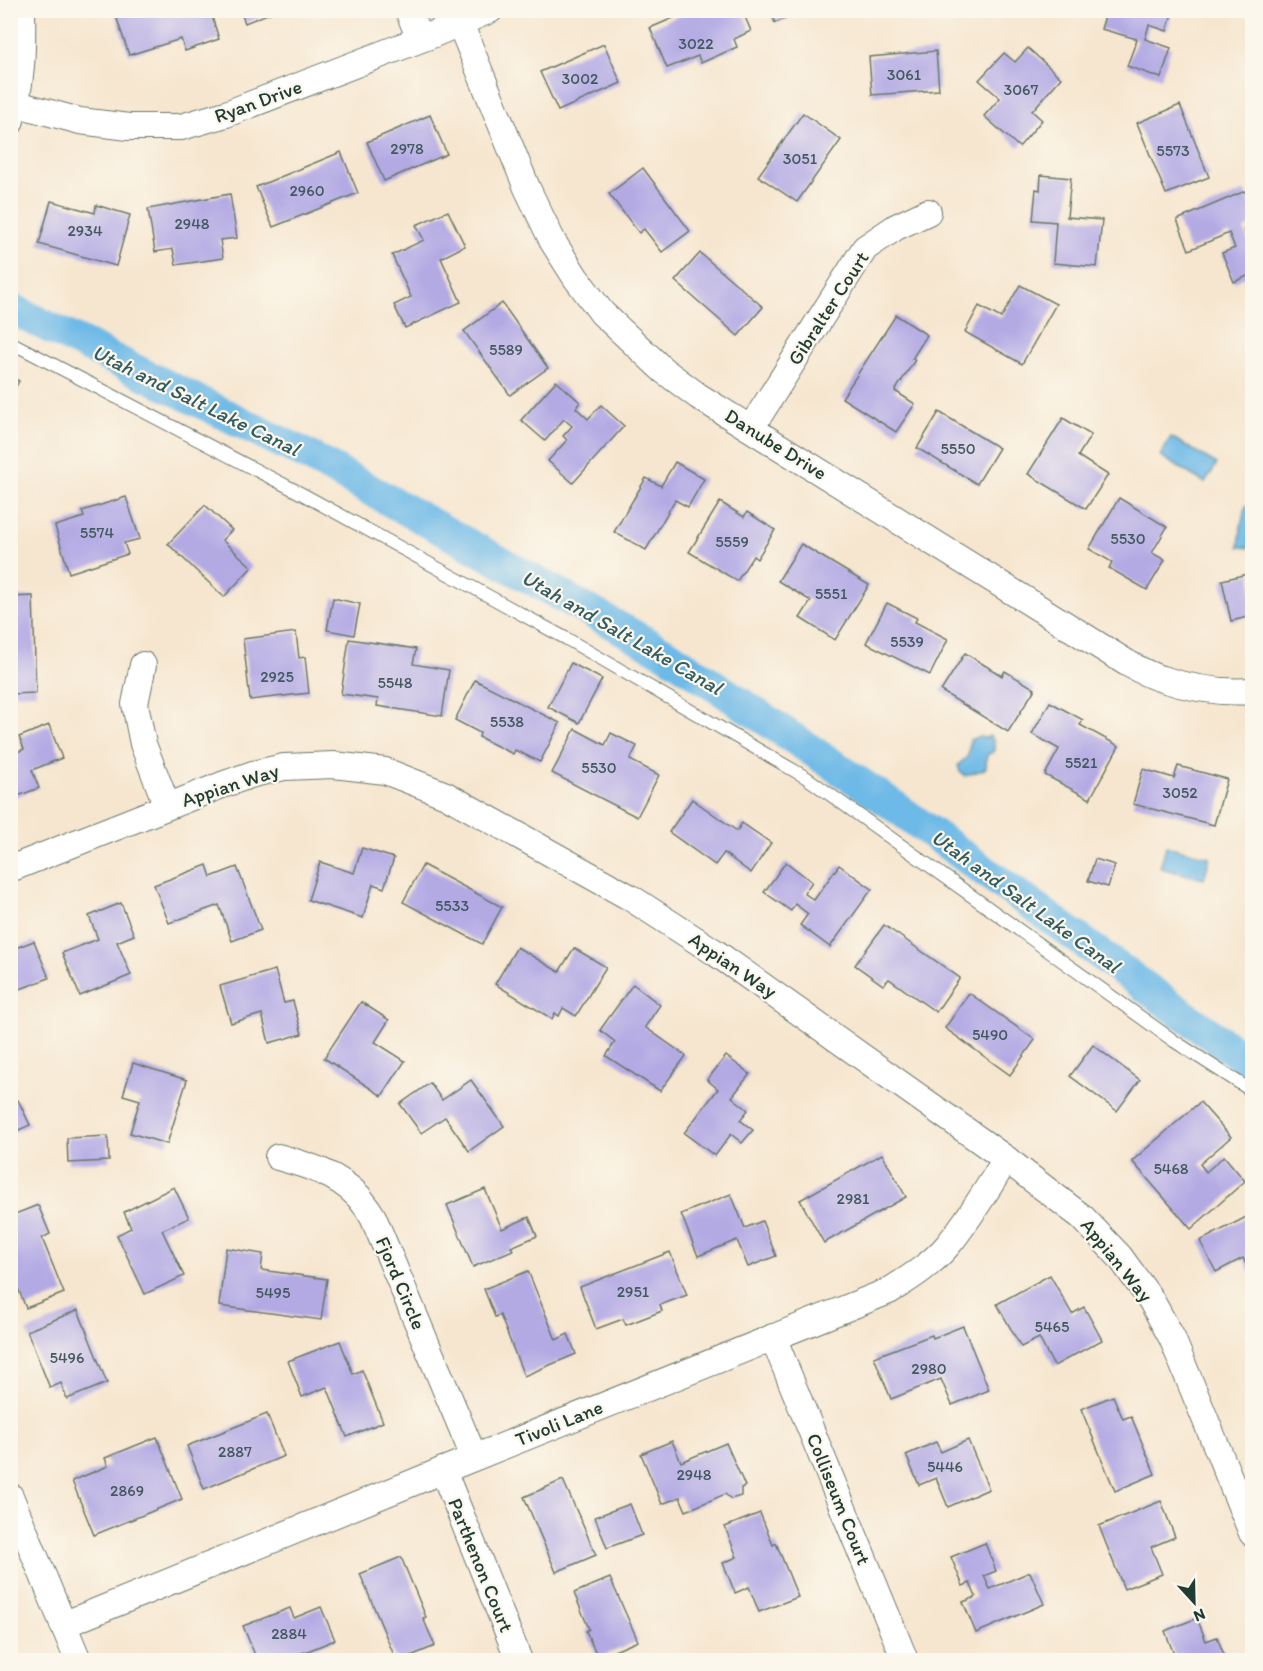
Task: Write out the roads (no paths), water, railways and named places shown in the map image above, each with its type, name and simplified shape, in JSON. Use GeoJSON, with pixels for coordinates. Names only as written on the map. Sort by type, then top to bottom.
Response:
{"type":"FeatureCollection","features":[{"type":"Feature","properties":{"kind":"street"},"geometry":{"type":"LineString","coordinates":[[14,114],[23,46],[22,10]]}},
{"type":"Feature","properties":{"kind":"street"},"geometry":{"type":"LineString","coordinates":[[408,10],[420,39]]}},
{"type":"Feature","properties":{"kind":"street","name":"Ryan Drive"},"geometry":{"type":"LineString","coordinates":[[14,114],[129,127],[181,127],[226,114],[490,10]]}},
{"type":"Feature","properties":{"kind":"street","name":"Danube Drive"},"geometry":{"type":"LineString","coordinates":[[460,23],[526,188],[553,242],[576,279],[602,313],[663,370],[698,396],[1127,663],[1160,679],[1189,686],[1252,691]]}},
{"type":"Feature","properties":{"kind":"street","name":"Gibralter Court"},"geometry":{"type":"LineString","coordinates":[[751,428],[865,248],[896,227],[928,212]]}},
{"type":"Feature","properties":{"kind":"street"},"geometry":{"type":"LineString","coordinates":[[143,665],[135,704],[143,744],[168,806]]}},
{"type":"Feature","properties":{"kind":"street","name":"Appian Way"},"geometry":{"type":"LineString","coordinates":[[10,869],[253,774],[284,767],[334,765],[385,771],[446,795],[631,898],[716,952],[1006,1159],[1082,1217],[1120,1257],[1151,1300],[1173,1338],[1252,1533]]}},
{"type":"Feature","properties":{"kind":"street","name":"Fjord Circle"},"geometry":{"type":"LineString","coordinates":[[278,1157],[310,1166],[339,1180],[358,1197],[374,1217],[474,1457]]}},
{"type":"Feature","properties":{"kind":"street","name":"Tivoli Lane"},"geometry":{"type":"LineString","coordinates":[[63,1625],[474,1457],[890,1291],[915,1275],[947,1246],[1006,1159]]}},
{"type":"Feature","properties":{"kind":"street","name":"Colliseum Court"},"geometry":{"type":"LineString","coordinates":[[773,1337],[905,1660]]}},
{"type":"Feature","properties":{"kind":"street","name":"Parthenon Court"},"geometry":{"type":"LineString","coordinates":[[442,1470],[519,1660]]}},
{"type":"Feature","properties":{"kind":"street"},"geometry":{"type":"LineString","coordinates":[[10,1496],[78,1660]]}},
{"type":"Feature","properties":{"kind":"lane"},"geometry":{"type":"LineString","coordinates":[[10,342],[304,495],[567,639],[807,778],[1174,1041],[1252,1091]]}},
{"type":"Feature","properties":{"kind":"water"},"geometry":{"type":"Polygon","coordinates":[[[1171,437],[1217,464],[1205,483],[1160,456],[1171,437]]]}},
{"type":"Feature","properties":{"kind":"water"},"geometry":{"type":"Polygon","coordinates":[[[1246,506],[1252,506],[1252,548],[1239,547],[1246,506]]]}},
{"type":"Feature","properties":{"kind":"water"},"geometry":{"type":"Polygon","coordinates":[[[979,736],[986,738],[990,736],[994,742],[994,751],[987,755],[985,769],[965,776],[960,772],[958,765],[968,756],[970,740],[979,736]]]}},
{"type":"Feature","properties":{"kind":"water"},"geometry":{"type":"Polygon","coordinates":[[[1166,846],[1210,857],[1204,879],[1160,868],[1166,846]]]}},
{"type":"Feature","properties":{"kind":"waterway","name":"Utah and Salt Lake Canal"},"geometry":{"type":"LineString","coordinates":[[10,308],[305,454],[669,655],[893,805],[1252,1064]]}}]}
